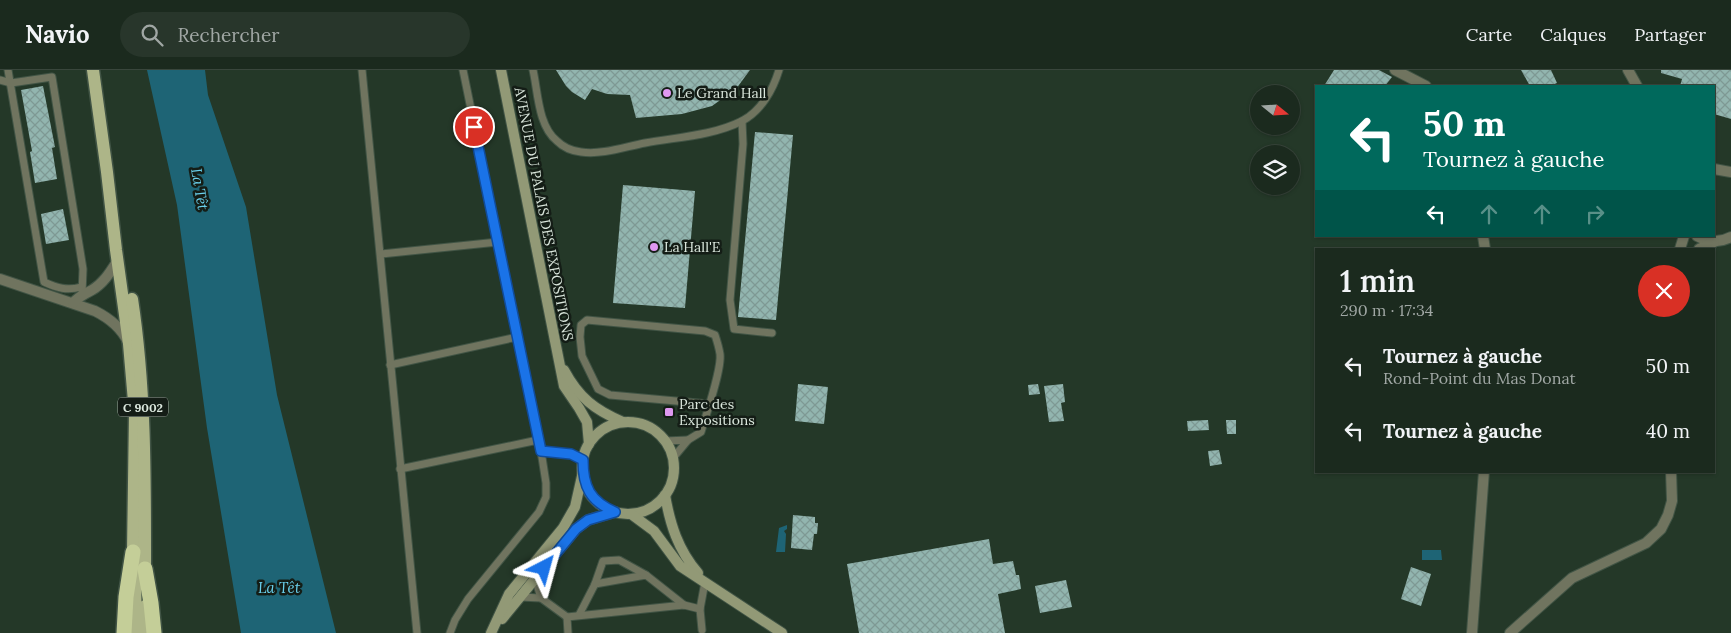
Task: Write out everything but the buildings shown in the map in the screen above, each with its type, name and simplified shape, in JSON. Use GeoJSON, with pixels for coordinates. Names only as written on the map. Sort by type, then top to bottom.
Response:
{"type":"FeatureCollection","features":[{"type":"Feature","properties":{"kind":"highway"},"geometry":{"type":"LineString","coordinates":[[124,633],[126,597],[133,552]]}},
{"type":"Feature","properties":{"kind":"highway"},"geometry":{"type":"LineString","coordinates":[[145,569],[152,603],[154,633]]}},
{"type":"Feature","properties":{"kind":"main road","name":"C 9002"},"geometry":{"type":"LineString","coordinates":[[93,70],[108,172],[129,344],[135,413],[133,552],[136,633]]}},
{"type":"Feature","properties":{"kind":"main road","name":"AVENUE DU PALAIS DES EXPOSITIONS"},"geometry":{"type":"LineString","coordinates":[[501,70],[564,386],[587,422],[589,444]]}},
{"type":"Feature","properties":{"kind":"main road","name":"C 9002"},"geometry":{"type":"LineString","coordinates":[[108,172],[124,246],[136,331],[143,413],[145,633]]}},
{"type":"Feature","properties":{"kind":"main road","name":"AVENUE DU PALAIS DES EXPOSITIONS"},"geometry":{"type":"LineString","coordinates":[[560,363],[571,382],[587,402],[604,414],[623,422]]}},
{"type":"Feature","properties":{"kind":"main road"},"geometry":{"type":"LineString","coordinates":[[491,632],[509,594],[563,528],[575,507],[583,476],[583,460],[589,444],[598,433],[610,426],[623,422],[635,422],[647,426],[657,432],[665,441],[673,458],[672,477],[665,495],[656,504],[644,511],[631,514],[615,512],[604,507],[594,499],[587,488],[583,476]]}},
{"type":"Feature","properties":{"kind":"main road"},"geometry":{"type":"LineString","coordinates":[[665,495],[669,520],[676,540],[688,561],[705,582]]}},
{"type":"Feature","properties":{"kind":"main road"},"geometry":{"type":"LineString","coordinates":[[491,632],[576,529],[588,520],[615,512]]}},
{"type":"Feature","properties":{"kind":"main road"},"geometry":{"type":"LineString","coordinates":[[631,514],[654,531],[680,566],[782,633]]}},
{"type":"Feature","properties":{"kind":"street"},"geometry":{"type":"LineString","coordinates":[[1395,70],[1424,85]]}},
{"type":"Feature","properties":{"kind":"street"},"geometry":{"type":"LineString","coordinates":[[1628,70],[1636,85]]}},
{"type":"Feature","properties":{"kind":"street"},"geometry":{"type":"LineString","coordinates":[[1715,169],[1731,172]]}},
{"type":"Feature","properties":{"kind":"street"},"geometry":{"type":"LineString","coordinates":[[1700,237],[1714,242]]}},
{"type":"Feature","properties":{"kind":"street"},"geometry":{"type":"LineString","coordinates":[[1701,248],[1714,242],[1729,240]]}},
{"type":"Feature","properties":{"kind":"street"},"geometry":{"type":"LineString","coordinates":[[73,303],[82,291],[91,291],[101,283],[118,260]]}},
{"type":"Feature","properties":{"kind":"street"},"geometry":{"type":"LineString","coordinates":[[0,279],[95,310],[124,333],[129,344]]}},
{"type":"Feature","properties":{"kind":"street"},"geometry":{"type":"LineString","coordinates":[[1472,633],[1484,473]]}},
{"type":"Feature","properties":{"kind":"street"},"geometry":{"type":"LineString","coordinates":[[1510,633],[1572,578],[1646,543],[1661,529],[1672,501],[1671,473]]}},
{"type":"Feature","properties":{"kind":"lane"},"geometry":{"type":"LineString","coordinates":[[0,80],[11,83],[51,73],[83,269],[82,291],[55,287],[44,282],[11,83],[8,70]]}},
{"type":"Feature","properties":{"kind":"lane"},"geometry":{"type":"LineString","coordinates":[[362,70],[417,633]]}},
{"type":"Feature","properties":{"kind":"lane"},"geometry":{"type":"LineString","coordinates":[[450,633],[468,598],[539,512],[546,497],[541,451],[463,70]]}},
{"type":"Feature","properties":{"kind":"lane"},"geometry":{"type":"LineString","coordinates":[[533,70],[543,118],[548,132],[565,147],[580,152],[604,152],[713,132],[742,121],[765,101],[776,81],[779,70]]}},
{"type":"Feature","properties":{"kind":"lane"},"geometry":{"type":"LineString","coordinates":[[742,121],[743,144],[730,300],[734,329],[772,333]]}},
{"type":"Feature","properties":{"kind":"lane"},"geometry":{"type":"LineString","coordinates":[[381,254],[498,242]]}},
{"type":"Feature","properties":{"kind":"lane"},"geometry":{"type":"LineString","coordinates":[[673,458],[688,440],[701,432],[709,404],[721,356],[715,335],[705,331],[587,320],[581,326],[582,356],[598,389],[610,396],[709,404]]}},
{"type":"Feature","properties":{"kind":"lane"},"geometry":{"type":"LineString","coordinates":[[390,365],[517,336]]}},
{"type":"Feature","properties":{"kind":"lane"},"geometry":{"type":"LineString","coordinates":[[400,469],[538,440]]}},
{"type":"Feature","properties":{"kind":"lane"},"geometry":{"type":"LineString","coordinates":[[665,441],[688,440]]}},
{"type":"Feature","properties":{"kind":"lane"},"geometry":{"type":"LineString","coordinates":[[541,451],[571,454],[583,460]]}},
{"type":"Feature","properties":{"kind":"lane"},"geometry":{"type":"LineString","coordinates":[[579,615],[595,584],[603,561],[619,560],[646,575],[684,605]]}},
{"type":"Feature","properties":{"kind":"lane"},"geometry":{"type":"LineString","coordinates":[[595,584],[646,575]]}},
{"type":"Feature","properties":{"kind":"lane"},"geometry":{"type":"LineString","coordinates":[[536,578],[541,598]]}},
{"type":"Feature","properties":{"kind":"lane"},"geometry":{"type":"LineString","coordinates":[[702,632],[700,609],[705,582]]}},
{"type":"Feature","properties":{"kind":"lane"},"geometry":{"type":"LineString","coordinates":[[520,597],[541,598],[567,617],[684,605],[700,609]]}},
{"type":"Feature","properties":{"kind":"lane"},"geometry":{"type":"LineString","coordinates":[[567,617],[568,633]]}},
{"type":"Feature","properties":{"kind":"water","name":"La Têt"},"geometry":{"type":"Polygon","coordinates":[[[147,70],[205,70],[208,95],[246,207],[277,395],[336,633],[241,633],[207,428],[177,205],[147,70]]]}},
{"type":"Feature","properties":{"kind":"water"},"geometry":{"type":"Polygon","coordinates":[[[787,525],[787,529],[784,531],[786,534],[785,552],[776,552],[779,528],[787,525]]]}},
{"type":"Feature","properties":{"kind":"water"},"geometry":{"type":"Polygon","coordinates":[[[1422,550],[1441,550],[1442,560],[1422,560],[1422,550]]]}},
{"type":"Feature","properties":{"kind":"place","name":"Le Grand Hall"},"geometry":{"type":"Point","coordinates":[667,93]}},
{"type":"Feature","properties":{"kind":"place","name":"La Hall'E"},"geometry":{"type":"Point","coordinates":[654,247]}},
{"type":"Feature","properties":{"kind":"place","name":"Parc des Expositions"},"geometry":{"type":"Point","coordinates":[669,412]}},
{"type":"Feature","properties":{"kind":"route"},"geometry":{"type":"LineString","coordinates":[[474,127],[541,451],[571,454],[583,460],[583,476],[587,488],[594,499],[604,507],[615,512],[588,520],[576,529],[544,568]]}}]}
